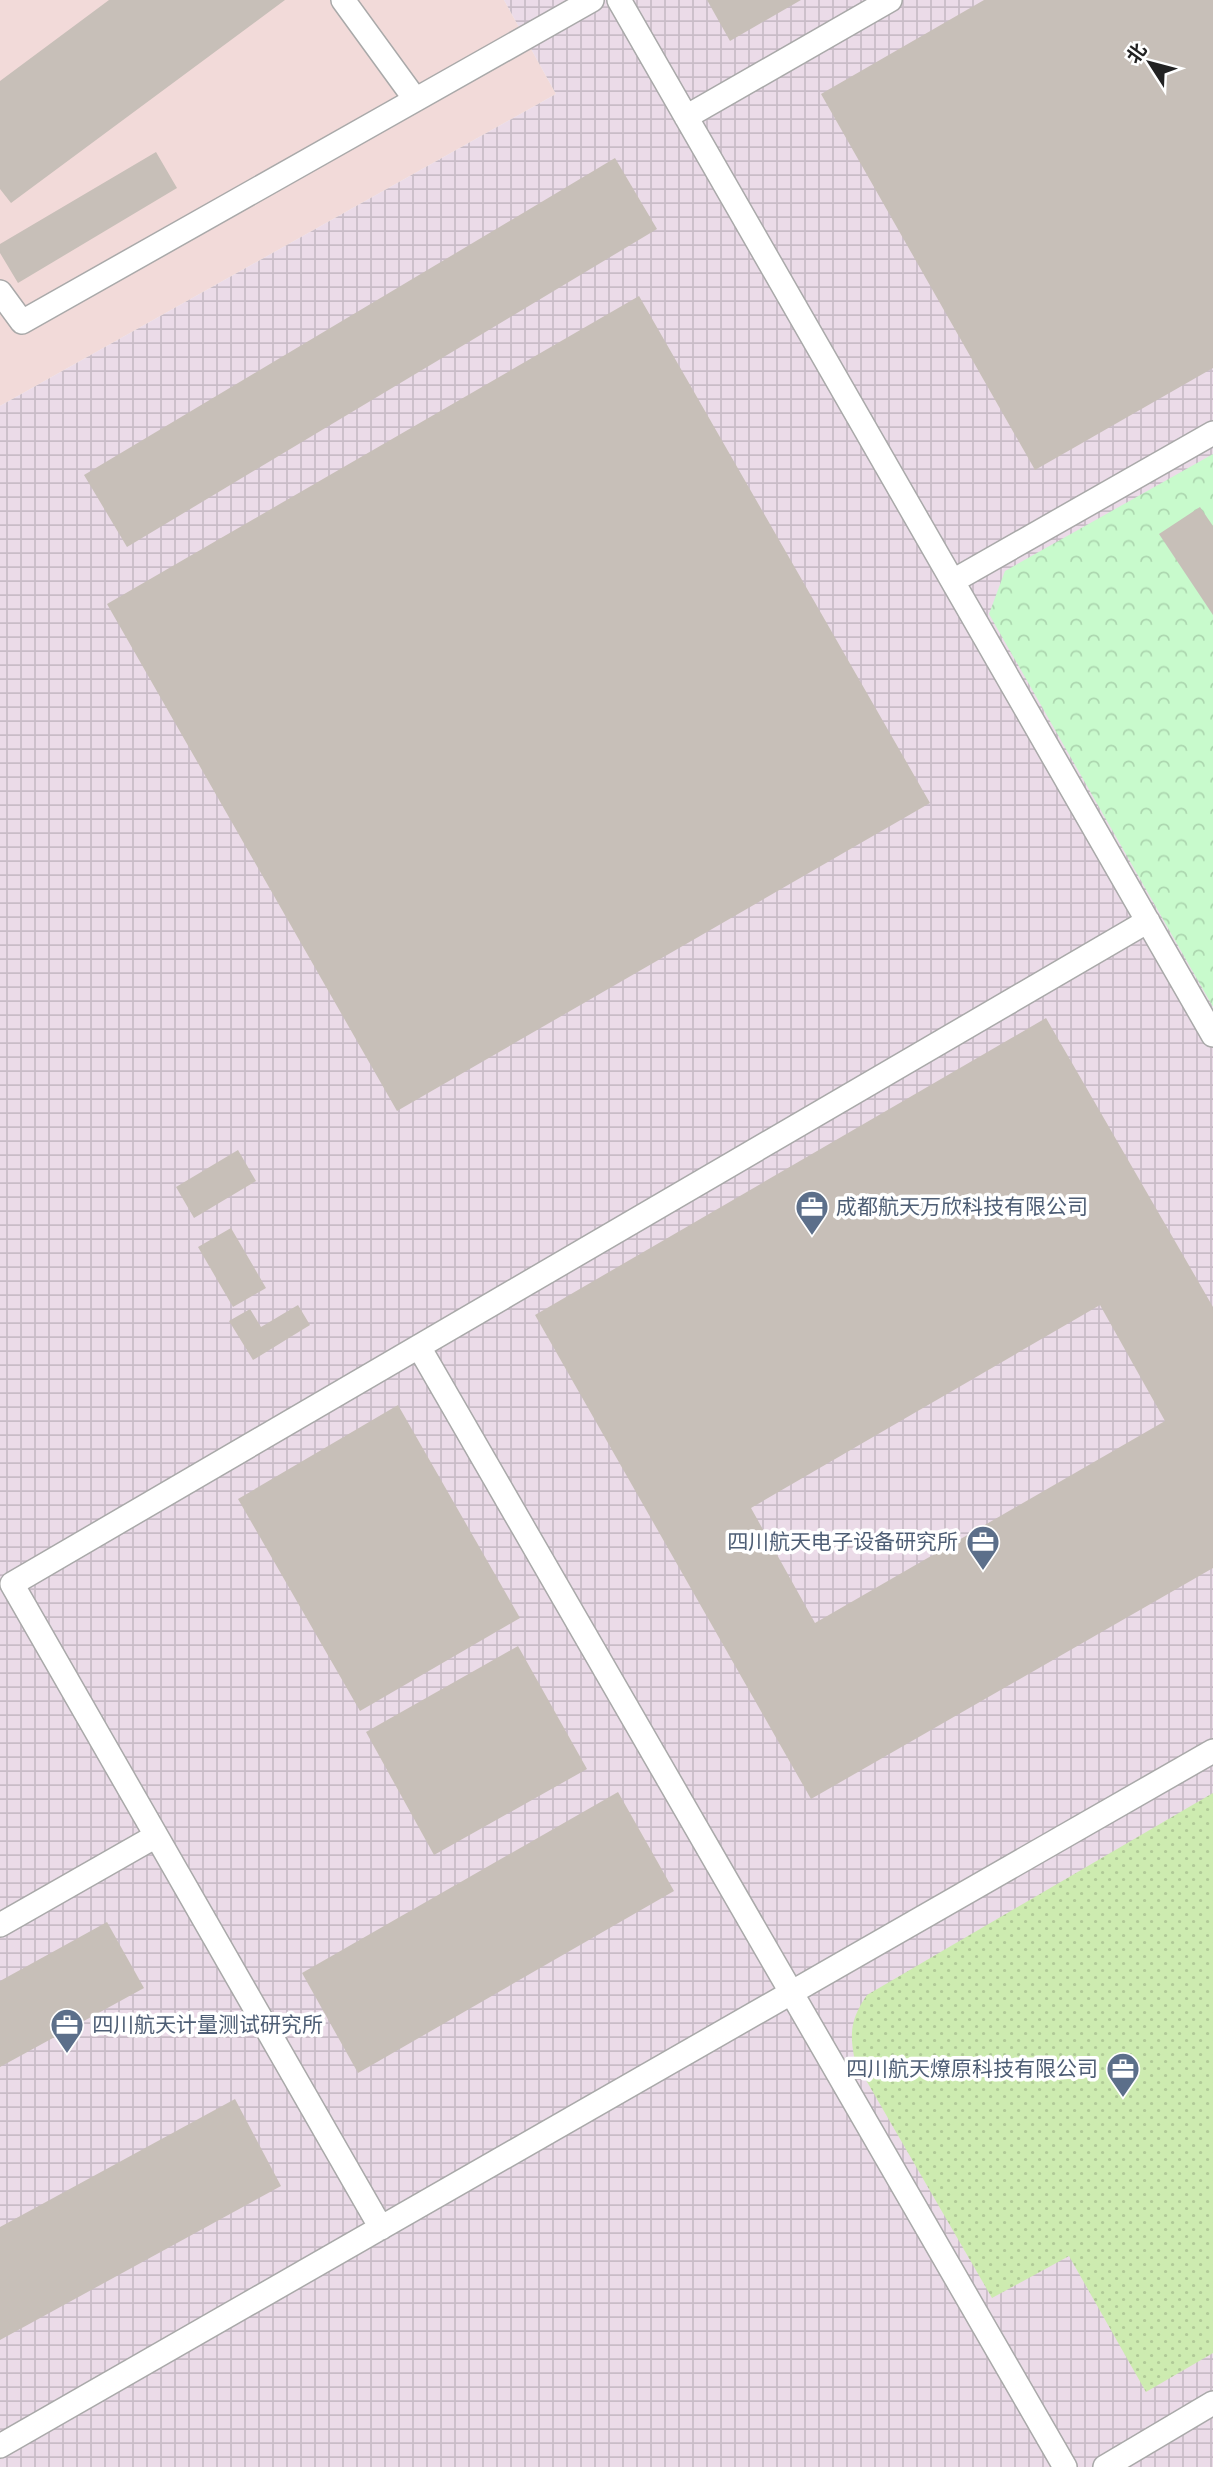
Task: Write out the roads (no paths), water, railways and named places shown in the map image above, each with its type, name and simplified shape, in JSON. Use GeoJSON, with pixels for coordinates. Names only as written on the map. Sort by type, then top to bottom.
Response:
{"type":"FeatureCollection","features":[{"type":"Feature","properties":{"kind":"lane"},"geometry":{"type":"LineString","coordinates":[[343,0],[415,99]]}},
{"type":"Feature","properties":{"kind":"lane"},"geometry":{"type":"LineString","coordinates":[[0,292],[22,322],[592,0]]}},
{"type":"Feature","properties":{"kind":"lane"},"geometry":{"type":"LineString","coordinates":[[619,0],[1213,1035]]}},
{"type":"Feature","properties":{"kind":"lane"},"geometry":{"type":"LineString","coordinates":[[686,117],[890,0]]}},
{"type":"Feature","properties":{"kind":"lane"},"geometry":{"type":"LineString","coordinates":[[953,581],[1213,433]]}},
{"type":"Feature","properties":{"kind":"lane"},"geometry":{"type":"LineString","coordinates":[[381,2228],[12,1584],[1148,921]]}},
{"type":"Feature","properties":{"kind":"lane"},"geometry":{"type":"LineString","coordinates":[[419,1347],[1065,2467]]}},
{"type":"Feature","properties":{"kind":"lane"},"geometry":{"type":"LineString","coordinates":[[0,2446],[1213,1751]]}},
{"type":"Feature","properties":{"kind":"lane"},"geometry":{"type":"LineString","coordinates":[[0,1925],[156,1836]]}},
{"type":"Feature","properties":{"kind":"lane"},"geometry":{"type":"LineString","coordinates":[[1105,2467],[1213,2403]]}},
{"type":"Feature","properties":{"kind":"place","name":"成都航天万欣科技有限公司"},"geometry":{"type":"Point","coordinates":[812,1237]}},
{"type":"Feature","properties":{"kind":"place","name":"四川航天电子设备研究所"},"geometry":{"type":"Point","coordinates":[983,1572]}},
{"type":"Feature","properties":{"kind":"place","name":"四川航天计量测试研究所"},"geometry":{"type":"Point","coordinates":[67,2055]}},
{"type":"Feature","properties":{"kind":"place","name":"四川航天燎原科技有限公司"},"geometry":{"type":"Point","coordinates":[1123,2099]}}]}
